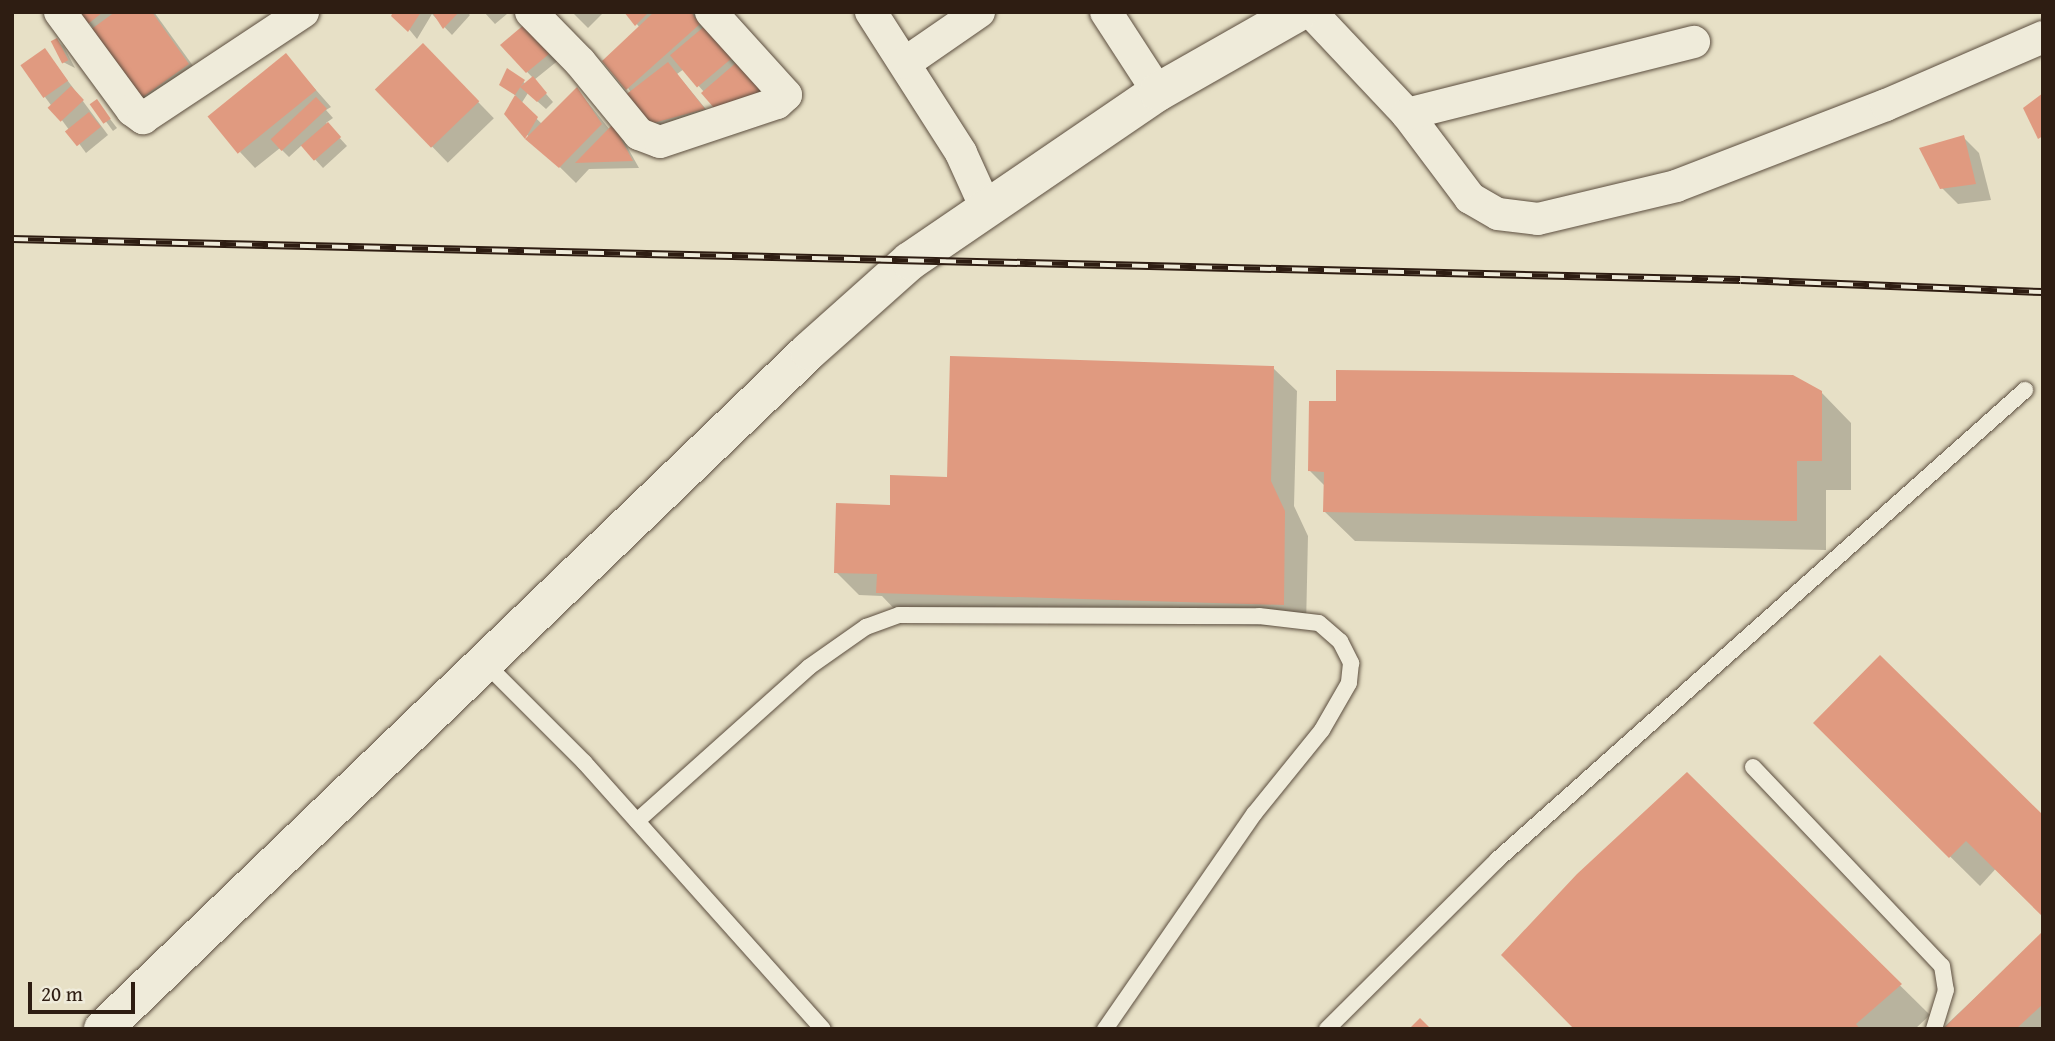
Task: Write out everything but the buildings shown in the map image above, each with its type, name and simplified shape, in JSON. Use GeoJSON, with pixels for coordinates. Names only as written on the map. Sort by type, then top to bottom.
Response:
{"type":"FeatureCollection","features":[{"type":"Feature","properties":{"kind":"main road"},"geometry":{"type":"LineString","coordinates":[[103,1029],[809,351],[910,261],[1158,92],[1299,12]]}},
{"type":"Feature","properties":{"kind":"street"},"geometry":{"type":"LineString","coordinates":[[60,12],[132,110],[143,118],[303,12]]}},
{"type":"Feature","properties":{"kind":"street"},"geometry":{"type":"LineString","coordinates":[[531,12],[639,134],[660,142],[777,103],[786,95],[711,12]]}},
{"type":"Feature","properties":{"kind":"street"},"geometry":{"type":"LineString","coordinates":[[871,12],[961,153],[986,208]]}},
{"type":"Feature","properties":{"kind":"street"},"geometry":{"type":"LineString","coordinates":[[905,63],[979,12]]}},
{"type":"Feature","properties":{"kind":"street"},"geometry":{"type":"LineString","coordinates":[[1106,12],[1158,92]]}},
{"type":"Feature","properties":{"kind":"street"},"geometry":{"type":"LineString","coordinates":[[1311,12],[1406,114],[1471,198],[1498,214],[1538,219],[1676,187],[1886,105],[2043,37]]}},
{"type":"Feature","properties":{"kind":"street"},"geometry":{"type":"LineString","coordinates":[[1406,114],[1694,42]]}},
{"type":"Feature","properties":{"kind":"lane"},"geometry":{"type":"LineString","coordinates":[[1327,1029],[1497,860],[2025,390]]}},
{"type":"Feature","properties":{"kind":"lane"},"geometry":{"type":"LineString","coordinates":[[637,821],[809,667],[866,627],[899,615],[1259,616],[1319,623],[1340,641],[1351,663],[1349,683],[1322,730],[1230,847],[1105,1029]]}},
{"type":"Feature","properties":{"kind":"lane"},"geometry":{"type":"LineString","coordinates":[[484,661],[637,821],[823,1029]]}},
{"type":"Feature","properties":{"kind":"lane"},"geometry":{"type":"LineString","coordinates":[[1753,767],[1942,966],[1947,989],[1934,1029]]}},
{"type":"Feature","properties":{"kind":"railway"},"geometry":{"type":"LineString","coordinates":[[12,239],[1741,280],[2043,292]]}}]}
